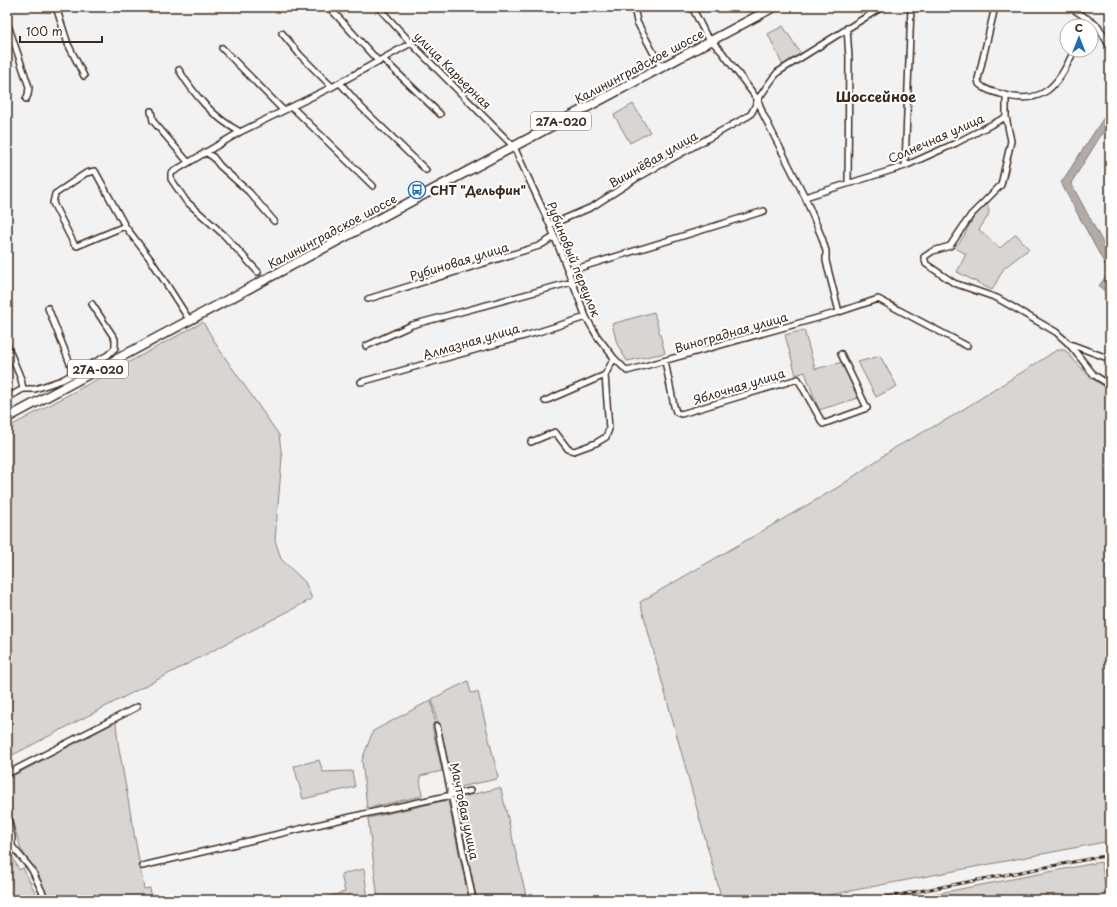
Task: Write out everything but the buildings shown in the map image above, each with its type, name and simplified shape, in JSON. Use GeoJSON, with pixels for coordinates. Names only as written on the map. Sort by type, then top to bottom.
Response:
{"type":"FeatureCollection","features":[{"type":"Feature","properties":{"kind":"main road","name":"Калининградское шоссе"},"geometry":{"type":"LineString","coordinates":[[7,418],[774,7]]}},
{"type":"Feature","properties":{"kind":"street"},"geometry":{"type":"LineString","coordinates":[[56,7],[68,44],[84,76]]}},
{"type":"Feature","properties":{"kind":"street"},"geometry":{"type":"LineString","coordinates":[[329,7],[382,61],[440,114]]}},
{"type":"Feature","properties":{"kind":"street","name":"улица Карьерная"},"geometry":{"type":"LineString","coordinates":[[378,7],[411,43],[514,147]]}},
{"type":"Feature","properties":{"kind":"street"},"geometry":{"type":"LineString","coordinates":[[692,7],[706,35],[758,100],[763,114],[805,197],[826,251],[826,261],[839,312]]}},
{"type":"Feature","properties":{"kind":"street","name":"Вишнёвая улица"},"geometry":{"type":"LineString","coordinates":[[550,225],[592,208],[637,178],[750,114],[755,109],[758,100],[778,72],[882,7]]}},
{"type":"Feature","properties":{"kind":"street"},"geometry":{"type":"LineString","coordinates":[[905,166],[911,7]]}},
{"type":"Feature","properties":{"kind":"street"},"geometry":{"type":"LineString","coordinates":[[995,7],[979,84],[982,88],[1006,96],[1028,98],[1038,97],[1045,92],[1060,76],[1070,58]]}},
{"type":"Feature","properties":{"kind":"street"},"geometry":{"type":"LineString","coordinates":[[1070,7],[1087,18]]}},
{"type":"Feature","properties":{"kind":"street"},"geometry":{"type":"LineString","coordinates":[[636,8],[637,22],[661,67]]}},
{"type":"Feature","properties":{"kind":"street"},"geometry":{"type":"LineString","coordinates":[[7,22],[29,87],[26,99]]}},
{"type":"Feature","properties":{"kind":"street"},"geometry":{"type":"LineString","coordinates":[[847,28],[849,58],[848,184]]}},
{"type":"Feature","properties":{"kind":"street"},"geometry":{"type":"LineString","coordinates":[[1099,28],[1110,46]]}},
{"type":"Feature","properties":{"kind":"street"},"geometry":{"type":"LineString","coordinates":[[282,33],[300,55],[332,87]]}},
{"type":"Feature","properties":{"kind":"street"},"geometry":{"type":"LineString","coordinates":[[258,272],[224,235],[186,201],[171,179],[171,172],[240,132],[340,83],[382,61],[411,43]]}},
{"type":"Feature","properties":{"kind":"street"},"geometry":{"type":"LineString","coordinates":[[222,48],[283,110]]}},
{"type":"Feature","properties":{"kind":"street"},"geometry":{"type":"LineString","coordinates":[[179,70],[193,94],[223,122],[240,132]]}},
{"type":"Feature","properties":{"kind":"street"},"geometry":{"type":"LineString","coordinates":[[340,83],[361,107],[426,170]]}},
{"type":"Feature","properties":{"kind":"street"},"geometry":{"type":"LineString","coordinates":[[1006,96],[1006,117],[1011,141],[1001,185],[971,215],[950,246],[933,251],[924,257],[926,264],[954,283],[997,298],[1042,322],[1069,344],[1094,375],[1110,385]]}},
{"type":"Feature","properties":{"kind":"street"},"geometry":{"type":"LineString","coordinates":[[292,107],[373,186]]}},
{"type":"Feature","properties":{"kind":"street"},"geometry":{"type":"LineString","coordinates":[[151,111],[153,122],[188,162]]}},
{"type":"Feature","properties":{"kind":"street","name":"Солнечная улица"},"geometry":{"type":"LineString","coordinates":[[805,197],[905,166],[956,143],[1006,117]]}},
{"type":"Feature","properties":{"kind":"street","name":"Рубиновый переулок"},"geometry":{"type":"LineString","coordinates":[[514,147],[550,225],[586,317],[597,336],[614,358],[627,371]]}},
{"type":"Feature","properties":{"kind":"street"},"geometry":{"type":"LineString","coordinates":[[205,152],[213,157],[224,171],[249,192],[274,222]]}},
{"type":"Feature","properties":{"kind":"street"},"geometry":{"type":"LineString","coordinates":[[125,226],[77,246],[74,244],[53,203],[53,198],[55,194],[86,173],[95,171],[125,226],[151,260],[190,320]]}},
{"type":"Feature","properties":{"kind":"street"},"geometry":{"type":"LineString","coordinates":[[569,271],[764,211]]}},
{"type":"Feature","properties":{"kind":"street","name":"Рубиновая улица"},"geometry":{"type":"LineString","coordinates":[[368,299],[539,246],[554,237]]}},
{"type":"Feature","properties":{"kind":"street"},"geometry":{"type":"LineString","coordinates":[[366,346],[412,325],[572,282]]}},
{"type":"Feature","properties":{"kind":"street","name":"Виноградная улица"},"geometry":{"type":"LineString","coordinates":[[627,371],[839,312],[878,299],[967,346]]}},
{"type":"Feature","properties":{"kind":"street"},"geometry":{"type":"LineString","coordinates":[[7,398],[23,389],[35,389],[50,385],[108,355],[115,348],[115,339],[92,304]]}},
{"type":"Feature","properties":{"kind":"street"},"geometry":{"type":"LineString","coordinates":[[48,308],[71,366],[71,374]]}},
{"type":"Feature","properties":{"kind":"street","name":"Алмазная улица"},"geometry":{"type":"LineString","coordinates":[[360,382],[586,317]]}},
{"type":"Feature","properties":{"kind":"street"},"geometry":{"type":"LineString","coordinates":[[1069,344],[1110,359]]}},
{"type":"Feature","properties":{"kind":"street"},"geometry":{"type":"LineString","coordinates":[[7,345],[21,379],[23,389]]}},
{"type":"Feature","properties":{"kind":"street","name":"Яблочная улица"},"geometry":{"type":"LineString","coordinates":[[665,361],[674,406],[676,412],[681,414],[798,379],[823,424],[867,408],[841,354]]}},
{"type":"Feature","properties":{"kind":"street"},"geometry":{"type":"LineString","coordinates":[[531,442],[555,432],[568,449],[574,451],[596,443],[606,437],[609,429],[605,375],[614,358]]}},
{"type":"Feature","properties":{"kind":"street"},"geometry":{"type":"LineString","coordinates":[[545,401],[605,375]]}},
{"type":"Feature","properties":{"kind":"street"},"geometry":{"type":"LineString","coordinates":[[7,774],[137,707]]}},
{"type":"Feature","properties":{"kind":"street","name":"Мачтовая улица"},"geometry":{"type":"LineString","coordinates":[[437,726],[473,900]]}},
{"type":"Feature","properties":{"kind":"street"},"geometry":{"type":"LineString","coordinates":[[142,866],[364,814],[470,791]]}},
{"type":"Feature","properties":{"kind":"street"},"geometry":{"type":"LineString","coordinates":[[7,813],[12,836],[12,846],[7,853]]}},
{"type":"Feature","properties":{"kind":"street"},"geometry":{"type":"LineString","coordinates":[[12,846],[32,870],[46,900]]}},
{"type":"Feature","properties":{"kind":"shaded area"},"geometry":{"type":"Polygon","coordinates":[[[783,26],[801,54],[783,66],[768,34],[783,26]]]}},
{"type":"Feature","properties":{"kind":"shaded area"},"geometry":{"type":"Polygon","coordinates":[[[633,104],[650,132],[630,143],[614,115],[633,104]]]}},
{"type":"Feature","properties":{"kind":"shaded area"},"geometry":{"type":"Polygon","coordinates":[[[1110,108],[1110,121],[1071,183],[1110,256],[1110,282],[1108,285],[1110,287],[1110,296],[1099,286],[1109,272],[1061,183],[1110,108]]]}},
{"type":"Feature","properties":{"kind":"shaded area"},"geometry":{"type":"Polygon","coordinates":[[[984,201],[989,209],[989,212],[979,230],[1000,248],[1016,234],[1029,249],[1004,268],[992,290],[957,272],[966,254],[954,247],[963,238],[974,217],[972,215],[984,201]]]}},
{"type":"Feature","properties":{"kind":"shaded area"},"geometry":{"type":"Polygon","coordinates":[[[654,312],[665,353],[627,361],[617,344],[612,324],[654,312]]]}},
{"type":"Feature","properties":{"kind":"shaded area"},"geometry":{"type":"Polygon","coordinates":[[[203,322],[219,349],[279,435],[282,458],[275,540],[281,559],[305,582],[312,599],[7,758],[7,428],[203,322]]]}},
{"type":"Feature","properties":{"kind":"shaded area"},"geometry":{"type":"Polygon","coordinates":[[[804,330],[815,369],[843,362],[858,398],[819,410],[805,372],[796,375],[785,335],[804,330]]]}},
{"type":"Feature","properties":{"kind":"shaded area"},"geometry":{"type":"Polygon","coordinates":[[[1057,350],[1065,350],[1091,377],[1103,386],[1110,388],[1110,841],[803,900],[722,900],[640,602],[840,486],[896,447],[951,417],[1057,350]]]}},
{"type":"Feature","properties":{"kind":"shaded area"},"geometry":{"type":"Polygon","coordinates":[[[880,356],[897,386],[876,397],[858,362],[880,356]]]}},
{"type":"Feature","properties":{"kind":"shaded area"},"geometry":{"type":"Polygon","coordinates":[[[468,681],[471,693],[478,692],[498,777],[497,779],[455,788],[453,787],[440,724],[437,720],[432,699],[468,681]]]}},
{"type":"Feature","properties":{"kind":"shaded area"},"geometry":{"type":"Polygon","coordinates":[[[431,700],[435,721],[432,726],[442,771],[420,776],[422,796],[367,808],[362,760],[373,731],[431,700]]]}},
{"type":"Feature","properties":{"kind":"shaded area"},"geometry":{"type":"Polygon","coordinates":[[[116,722],[118,743],[144,889],[150,888],[152,900],[48,900],[34,868],[21,849],[7,804],[7,779],[116,722]]]}},
{"type":"Feature","properties":{"kind":"shaded area"},"geometry":{"type":"Polygon","coordinates":[[[319,760],[323,772],[352,771],[355,787],[303,799],[294,766],[319,760]]]}},
{"type":"Feature","properties":{"kind":"shaded area"},"geometry":{"type":"Polygon","coordinates":[[[499,788],[501,789],[527,900],[477,900],[456,800],[457,798],[499,788]]]}},
{"type":"Feature","properties":{"kind":"shaded area"},"geometry":{"type":"Polygon","coordinates":[[[447,800],[469,900],[378,900],[368,818],[447,800]]]}},
{"type":"Feature","properties":{"kind":"shaded area"},"geometry":{"type":"Polygon","coordinates":[[[12,856],[19,870],[23,868],[39,900],[7,900],[7,858],[12,856]]]}},
{"type":"Feature","properties":{"kind":"shaded area"},"geometry":{"type":"Polygon","coordinates":[[[1101,862],[1108,900],[903,900],[1101,862]]]}},
{"type":"Feature","properties":{"kind":"shaded area"},"geometry":{"type":"Polygon","coordinates":[[[364,869],[368,900],[331,900],[330,896],[345,892],[341,874],[364,869]]]}},
{"type":"Feature","properties":{"kind":"railway"},"geometry":{"type":"LineString","coordinates":[[872,900],[1110,855]]}},
{"type":"Feature","properties":{"kind":"place","name":"СНТ \"Дельфин\""},"geometry":{"type":"Point","coordinates":[417,190]}},
{"type":"Feature","properties":{"kind":"district","name":"Шоссейное"},"geometry":{"type":"Point","coordinates":[876,96]}}]}
